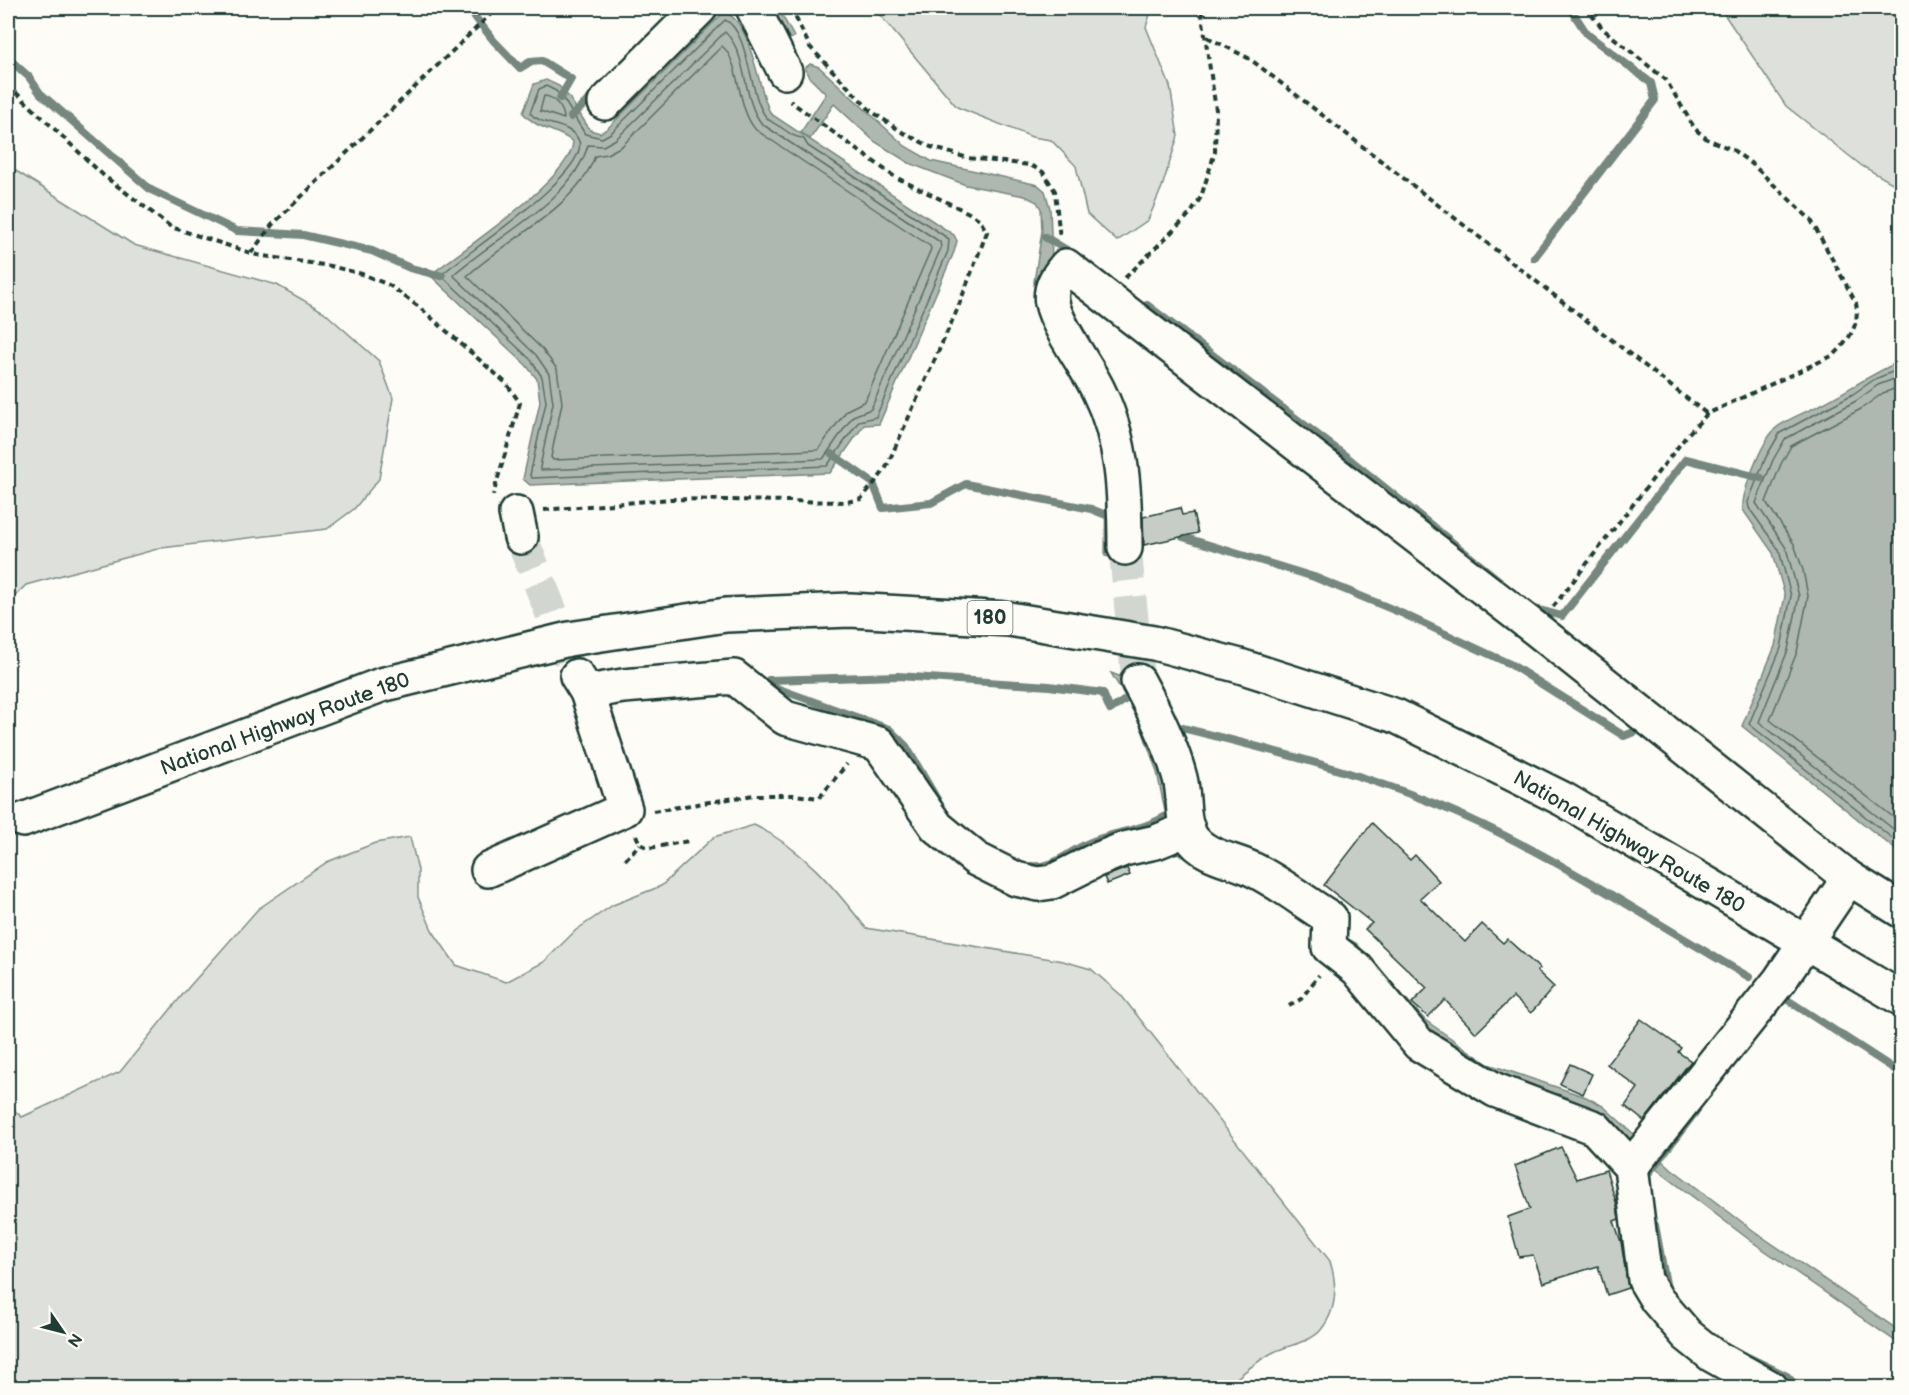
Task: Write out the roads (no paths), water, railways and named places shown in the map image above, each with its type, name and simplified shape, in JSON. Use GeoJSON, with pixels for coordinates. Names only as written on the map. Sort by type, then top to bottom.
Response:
{"type":"FeatureCollection","features":[{"type":"Feature","properties":{"kind":"main road"},"geometry":{"type":"LineString","coordinates":[[605,103],[700,8]]}},
{"type":"Feature","properties":{"kind":"main road"},"geometry":{"type":"LineString","coordinates":[[753,8],[785,72]]}},
{"type":"Feature","properties":{"kind":"main road"},"geometry":{"type":"LineString","coordinates":[[1125,548],[1125,492],[1116,434],[1100,394],[1057,316],[1052,301],[1054,282],[1066,266],[1536,629],[1849,878],[1902,911]]}},
{"type":"Feature","properties":{"kind":"main road","name":"National Highway Route 180"},"geometry":{"type":"LineString","coordinates":[[23,820],[381,685],[569,639],[726,615],[850,610],[1009,619],[1154,642],[1240,666],[1396,716],[1563,799],[1804,944],[1902,999]]}},
{"type":"Feature","properties":{"kind":"main road"},"geometry":{"type":"LineString","coordinates":[[488,870],[626,809],[582,684],[623,686],[734,677],[785,718],[879,744],[937,827],[976,859],[1016,879],[1038,884],[1052,882],[1114,853],[1179,832]]}},
{"type":"Feature","properties":{"kind":"main road"},"geometry":{"type":"LineString","coordinates":[[1138,681],[1153,708],[1181,781],[1179,832]]}},
{"type":"Feature","properties":{"kind":"main road"},"geometry":{"type":"LineString","coordinates":[[1179,832],[1215,855],[1252,869],[1331,939],[1419,1044],[1495,1090],[1595,1128],[1631,1167],[1645,1280],[1657,1300],[1687,1335],[1712,1355],[1771,1388]]}},
{"type":"Feature","properties":{"kind":"main road"},"geometry":{"type":"LineString","coordinates":[[1631,1167],[1780,981],[1849,878]]}},
{"type":"Feature","properties":{"kind":"water"},"geometry":{"type":"Polygon","coordinates":[[[773,8],[778,8],[794,37],[790,39],[773,8]]]}},
{"type":"Feature","properties":{"kind":"water"},"geometry":{"type":"Polygon","coordinates":[[[723,13],[733,17],[747,40],[771,114],[954,235],[957,241],[954,252],[879,424],[864,425],[830,473],[530,485],[523,479],[540,402],[537,379],[526,365],[430,275],[513,213],[555,175],[568,157],[573,142],[535,123],[523,113],[534,84],[546,80],[559,86],[569,97],[590,130],[600,133],[607,129],[723,13]]]}},
{"type":"Feature","properties":{"kind":"water"},"geometry":{"type":"Polygon","coordinates":[[[810,64],[819,67],[905,146],[931,161],[1038,185],[1045,191],[1050,208],[1052,259],[1097,397],[1118,558],[1105,556],[1106,478],[1102,447],[1077,381],[1038,314],[1034,282],[1042,231],[1041,209],[1037,202],[1025,196],[966,185],[909,163],[874,141],[834,104],[810,139],[801,132],[826,94],[811,79],[805,68],[810,64]]]}},
{"type":"Feature","properties":{"kind":"water"},"geometry":{"type":"Polygon","coordinates":[[[1901,361],[1901,854],[1742,726],[1775,646],[1785,596],[1773,553],[1743,510],[1745,492],[1753,468],[1770,435],[1780,425],[1901,361]]]}},
{"type":"Feature","properties":{"kind":"water"},"geometry":{"type":"Polygon","coordinates":[[[1111,673],[1125,678],[1155,736],[1179,813],[1344,937],[1356,943],[1425,1020],[1488,1064],[1586,1097],[1603,1106],[1672,1169],[1758,1234],[1901,1332],[1901,1345],[1751,1241],[1643,1159],[1436,1045],[1339,946],[1280,904],[1254,888],[1196,865],[1173,850],[1157,772],[1138,718],[1111,673]]]}},
{"type":"Feature","properties":{"kind":"waterway"},"geometry":{"type":"LineString","coordinates":[[468,8],[494,41],[520,68],[530,62],[542,61],[571,79],[560,98]]}},
{"type":"Feature","properties":{"kind":"waterway"},"geometry":{"type":"LineString","coordinates":[[1534,258],[1655,100],[1651,83],[1587,34],[1570,8]]}},
{"type":"Feature","properties":{"kind":"waterway"},"geometry":{"type":"LineString","coordinates":[[8,58],[29,77],[40,93],[151,190],[237,231],[303,235],[372,251],[410,268],[442,276]]}},
{"type":"Feature","properties":{"kind":"waterway"},"geometry":{"type":"LineString","coordinates":[[571,117],[595,94]]}},
{"type":"Feature","properties":{"kind":"waterway"},"geometry":{"type":"LineString","coordinates":[[1045,237],[1075,255]]}},
{"type":"Feature","properties":{"kind":"waterway"},"geometry":{"type":"LineString","coordinates":[[1147,305],[1352,461],[1500,581]]}},
{"type":"Feature","properties":{"kind":"waterway"},"geometry":{"type":"LineString","coordinates":[[832,454],[873,483],[883,508],[931,503],[966,484],[1091,509],[1111,517]]}},
{"type":"Feature","properties":{"kind":"waterway"},"geometry":{"type":"LineString","coordinates":[[1532,608],[1562,616],[1686,459],[1761,478]]}},
{"type":"Feature","properties":{"kind":"waterway"},"geometry":{"type":"LineString","coordinates":[[1183,537],[1314,577],[1399,612],[1510,664],[1624,736],[1641,729]]}},
{"type":"Feature","properties":{"kind":"waterway"},"geometry":{"type":"LineString","coordinates":[[769,680],[898,676],[1049,686],[1103,693],[1110,710],[1128,698]]}},
{"type":"Feature","properties":{"kind":"waterway"},"geometry":{"type":"LineString","coordinates":[[768,682],[779,689],[889,729],[906,746],[938,801]]}},
{"type":"Feature","properties":{"kind":"waterway"},"geometry":{"type":"LineString","coordinates":[[1170,725],[1367,779],[1481,824],[1550,859],[1749,977]]}},
{"type":"Feature","properties":{"kind":"waterway"},"geometry":{"type":"LineString","coordinates":[[1031,866],[1053,863],[1086,844],[1139,828],[1169,814]]}},
{"type":"Feature","properties":{"kind":"waterway"},"geometry":{"type":"LineString","coordinates":[[1780,1000],[1783,997],[1902,1074]]}},
{"type":"Feature","properties":{"kind":"waterway"},"geometry":{"type":"LineString","coordinates":[[1648,1183],[1647,1175],[1697,1110]]}},
{"type":"Feature","properties":{"kind":"waterway"},"geometry":{"type":"LineString","coordinates":[[1655,1225],[1667,1289]]}},
{"type":"Feature","properties":{"kind":"waterway"},"geometry":{"type":"LineString","coordinates":[[1746,1356],[1787,1376],[1798,1388]]}},
{"type":"Feature","properties":{"kind":"tunnel"},"geometry":{"type":"LineString","coordinates":[[521,537],[577,676]]}},
{"type":"Feature","properties":{"kind":"tunnel"},"geometry":{"type":"LineString","coordinates":[[1125,548],[1138,681]]}}]}
